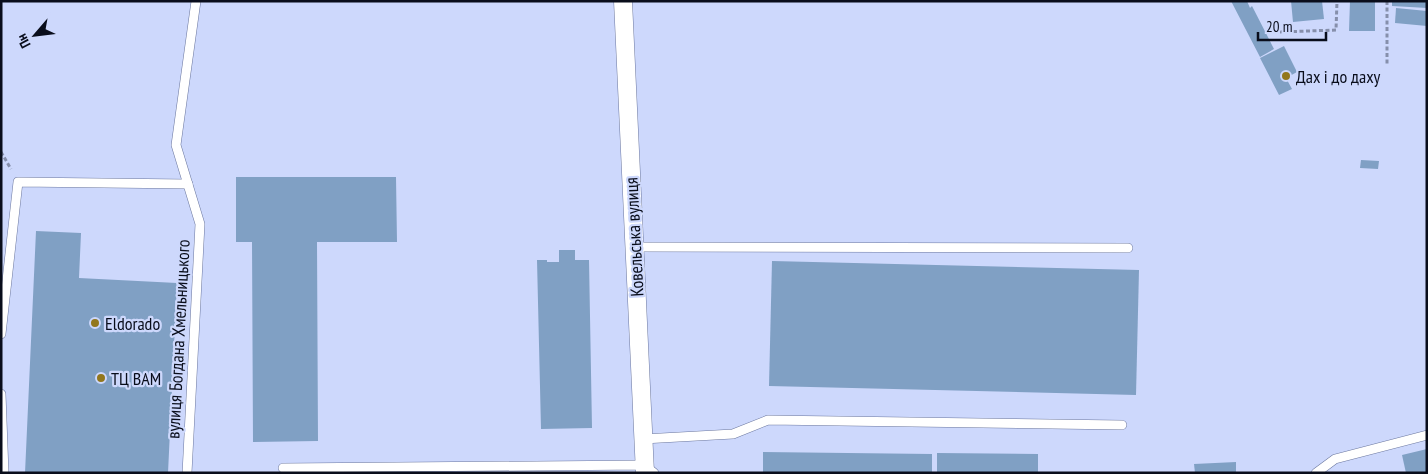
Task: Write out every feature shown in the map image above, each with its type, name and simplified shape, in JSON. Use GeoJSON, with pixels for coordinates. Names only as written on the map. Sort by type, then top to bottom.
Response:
{"type":"FeatureCollection","features":[{"type":"Feature","properties":{"kind":"street","name":"Ковельська вулиця"},"geometry":{"type":"LineString","coordinates":[[623,1],[643,439],[648,470]]}},
{"type":"Feature","properties":{"kind":"lane","name":"вулиця Богдана Хмельницького"},"geometry":{"type":"LineString","coordinates":[[187,473],[200,224],[176,144],[196,1]]}},
{"type":"Feature","properties":{"kind":"lane"},"geometry":{"type":"LineString","coordinates":[[1,334],[18,182],[188,184]]}},
{"type":"Feature","properties":{"kind":"lane"},"geometry":{"type":"LineString","coordinates":[[634,247],[1128,248]]}},
{"type":"Feature","properties":{"kind":"lane"},"geometry":{"type":"LineString","coordinates":[[1,394],[4,473]]}},
{"type":"Feature","properties":{"kind":"lane"},"geometry":{"type":"LineString","coordinates":[[643,439],[733,434],[768,420],[1122,425]]}},
{"type":"Feature","properties":{"kind":"lane"},"geometry":{"type":"LineString","coordinates":[[1316,473],[1335,459],[1427,436]]}},
{"type":"Feature","properties":{"kind":"lane"},"geometry":{"type":"LineString","coordinates":[[283,468],[648,470]]}},
{"type":"Feature","properties":{"kind":"path"},"geometry":{"type":"LineString","coordinates":[[1280,32],[1336,30],[1337,1]]}},
{"type":"Feature","properties":{"kind":"path"},"geometry":{"type":"LineString","coordinates":[[1387,1],[1387,64]]}},
{"type":"Feature","properties":{"kind":"building"},"geometry":{"type":"Polygon","coordinates":[[[1231,1],[1247,1],[1250,8],[1252,6],[1274,49],[1260,57],[1231,1]]]}},
{"type":"Feature","properties":{"kind":"building"},"geometry":{"type":"Polygon","coordinates":[[[1291,1],[1322,1],[1324,19],[1293,22],[1291,1]]]}},
{"type":"Feature","properties":{"kind":"building"},"geometry":{"type":"Polygon","coordinates":[[[1350,1],[1375,1],[1375,31],[1349,31],[1350,1]]]}},
{"type":"Feature","properties":{"kind":"building"},"geometry":{"type":"Polygon","coordinates":[[[1392,1],[1427,1],[1427,8],[1392,6],[1392,1]]]}},
{"type":"Feature","properties":{"kind":"building"},"geometry":{"type":"Polygon","coordinates":[[[1396,8],[1427,11],[1427,26],[1395,23],[1396,8]]]}},
{"type":"Feature","properties":{"kind":"building"},"geometry":{"type":"Polygon","coordinates":[[[1284,46],[1297,72],[1286,78],[1292,89],[1279,95],[1260,58],[1284,46]]]}},
{"type":"Feature","properties":{"kind":"building"},"geometry":{"type":"Polygon","coordinates":[[[1361,160],[1379,161],[1378,169],[1360,168],[1361,160]]]}},
{"type":"Feature","properties":{"kind":"building"},"geometry":{"type":"Polygon","coordinates":[[[236,177],[396,177],[397,242],[317,242],[318,441],[253,442],[252,242],[236,242],[236,177]]]}},
{"type":"Feature","properties":{"kind":"building","name":"ТЦ ВАМ"},"geometry":{"type":"Polygon","coordinates":[[[36,231],[81,233],[79,278],[177,283],[168,473],[25,473],[36,231]]]}},
{"type":"Feature","properties":{"kind":"building"},"geometry":{"type":"Polygon","coordinates":[[[559,250],[575,250],[575,260],[589,260],[592,428],[541,429],[537,260],[559,262],[559,250]]]}},
{"type":"Feature","properties":{"kind":"building"},"geometry":{"type":"Polygon","coordinates":[[[772,261],[1139,270],[1136,395],[769,386],[772,261]]]}},
{"type":"Feature","properties":{"kind":"building"},"geometry":{"type":"Polygon","coordinates":[[[1427,449],[1427,473],[1406,473],[1402,455],[1427,449]]]}},
{"type":"Feature","properties":{"kind":"building"},"geometry":{"type":"Polygon","coordinates":[[[763,452],[932,454],[932,473],[763,473],[763,452]]]}},
{"type":"Feature","properties":{"kind":"building"},"geometry":{"type":"Polygon","coordinates":[[[937,453],[1038,454],[1038,473],[937,472],[937,453]]]}},
{"type":"Feature","properties":{"kind":"building"},"geometry":{"type":"Polygon","coordinates":[[[1236,462],[1236,473],[1195,473],[1194,464],[1236,462]]]}},
{"type":"Feature","properties":{"kind":"place","name":"Дах і до даху"},"geometry":{"type":"Point","coordinates":[1286,76]}},
{"type":"Feature","properties":{"kind":"place","name":"Eldorado"},"geometry":{"type":"Point","coordinates":[95,323]}},
{"type":"Feature","properties":{"kind":"place","name":"ТЦ ВАМ"},"geometry":{"type":"Point","coordinates":[101,378]}}]}
